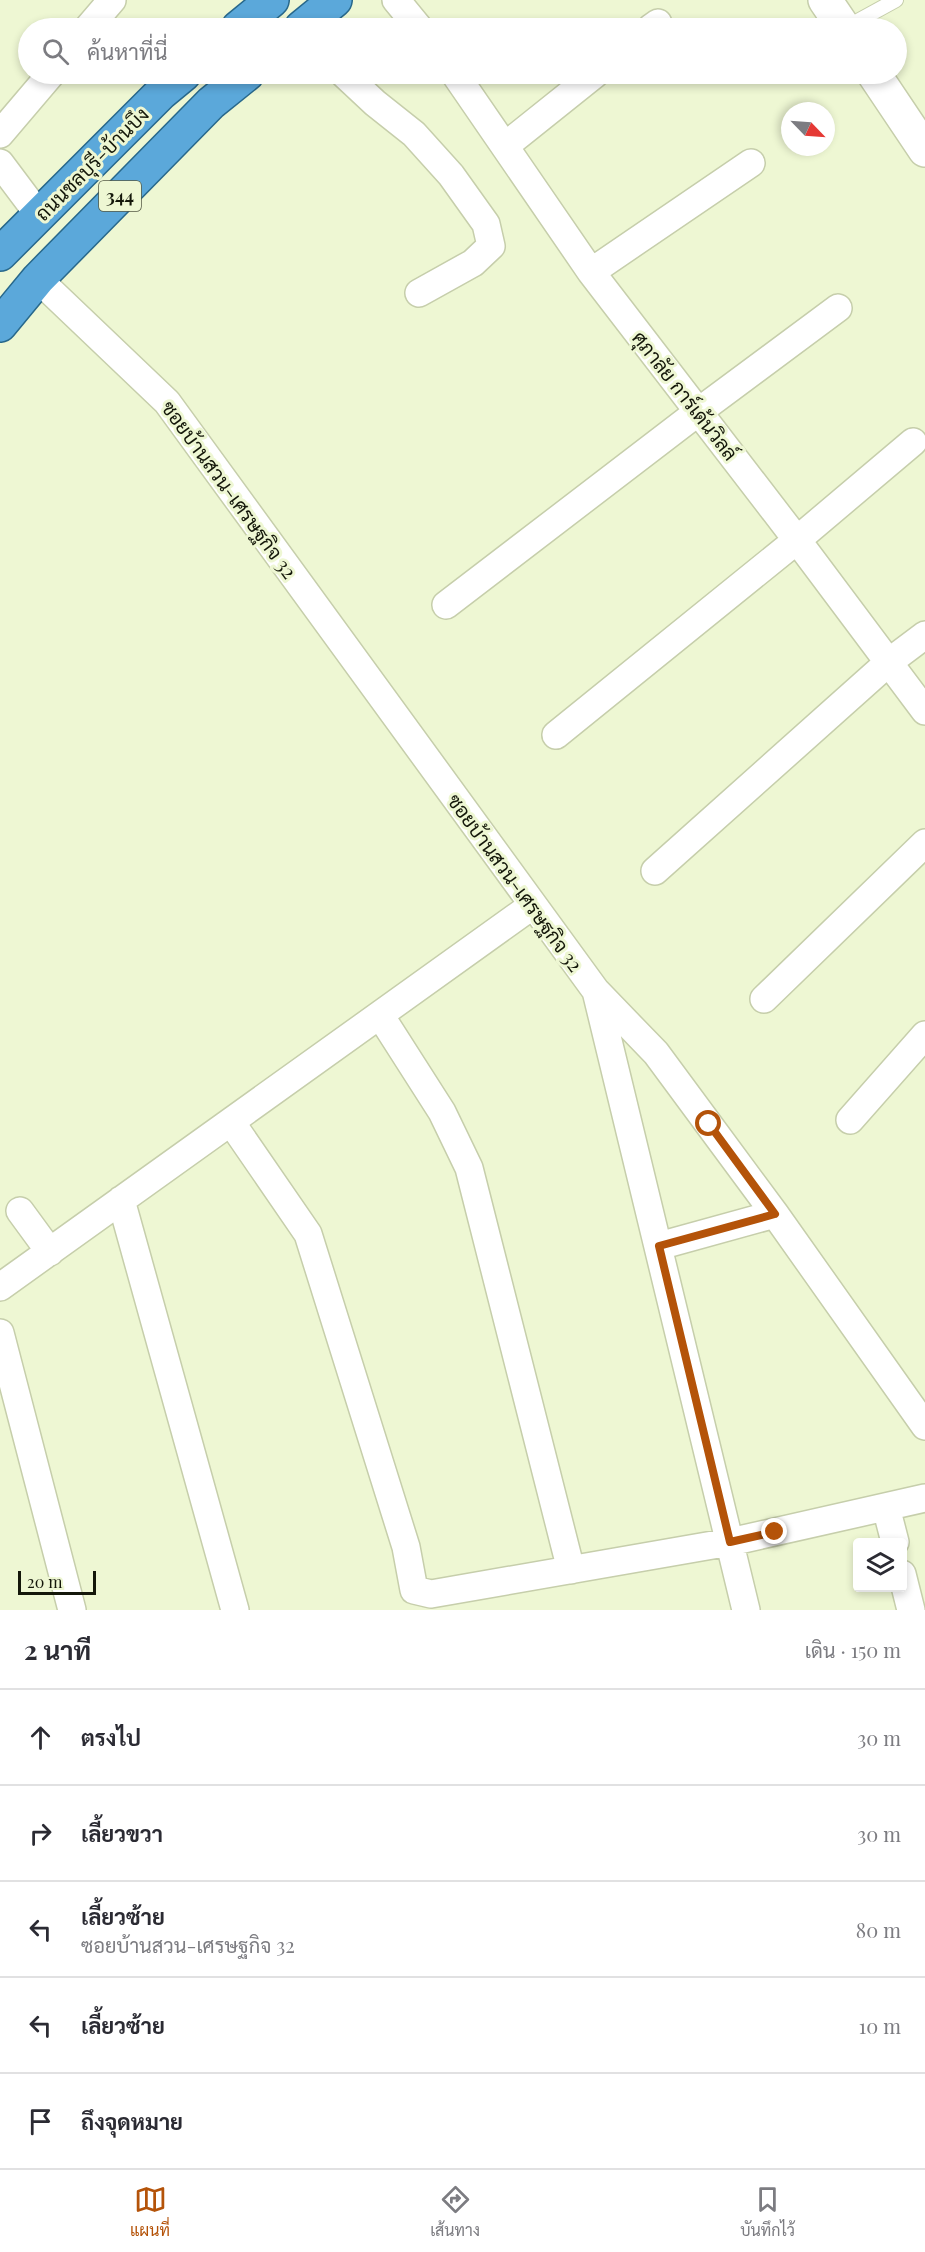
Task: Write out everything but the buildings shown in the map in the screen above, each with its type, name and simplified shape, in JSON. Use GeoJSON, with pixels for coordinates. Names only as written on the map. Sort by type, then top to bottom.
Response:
{"type":"FeatureCollection","features":[{"type":"Feature","properties":{"kind":"highway"},"geometry":{"type":"LineString","coordinates":[[250,18],[272,0]]}},
{"type":"Feature","properties":{"kind":"highway"},"geometry":{"type":"LineString","coordinates":[[313,18],[335,0]]}},
{"type":"Feature","properties":{"kind":"highway","name":"ถนนชลบุรี-บ้านบึง"},"geometry":{"type":"LineString","coordinates":[[0,254],[172,84]]}},
{"type":"Feature","properties":{"kind":"highway","name":"344"},"geometry":{"type":"LineString","coordinates":[[0,325],[38,279],[211,103],[235,84]]}},
{"type":"Feature","properties":{"kind":"street"},"geometry":{"type":"LineString","coordinates":[[97,18],[112,0]]}},
{"type":"Feature","properties":{"kind":"street"},"geometry":{"type":"LineString","coordinates":[[396,0],[411,18]]}},
{"type":"Feature","properties":{"kind":"street"},"geometry":{"type":"LineString","coordinates":[[825,0],[838,18]]}},
{"type":"Feature","properties":{"kind":"street"},"geometry":{"type":"LineString","coordinates":[[0,134],[42,84]]}},
{"type":"Feature","properties":{"kind":"street"},"geometry":{"type":"LineString","coordinates":[[354,84],[375,104],[414,134],[452,175],[486,224],[491,246],[473,263],[419,293]]}},
{"type":"Feature","properties":{"kind":"street","name":"ศุภาลัย การ์เด้นวิลล์"},"geometry":{"type":"LineString","coordinates":[[462,84],[591,272],[925,711]]}},
{"type":"Feature","properties":{"kind":"street"},"geometry":{"type":"LineString","coordinates":[[505,146],[582,84]]}},
{"type":"Feature","properties":{"kind":"street"},"geometry":{"type":"LineString","coordinates":[[881,84],[925,150]]}},
{"type":"Feature","properties":{"kind":"street"},"geometry":{"type":"LineString","coordinates":[[591,272],[751,163]]}},
{"type":"Feature","properties":{"kind":"street"},"geometry":{"type":"LineString","coordinates":[[0,164],[39,215]]}},
{"type":"Feature","properties":{"kind":"street","name":"ซอยบ้านสวน-เศรษฐกิจ 32"},"geometry":{"type":"LineString","coordinates":[[38,279],[167,402],[596,991],[746,1610]]}},
{"type":"Feature","properties":{"kind":"street"},"geometry":{"type":"LineString","coordinates":[[446,605],[838,308]]}},
{"type":"Feature","properties":{"kind":"street"},"geometry":{"type":"LineString","coordinates":[[556,735],[914,442]]}},
{"type":"Feature","properties":{"kind":"street"},"geometry":{"type":"LineString","coordinates":[[655,871],[889,662],[925,635]]}},
{"type":"Feature","properties":{"kind":"street"},"geometry":{"type":"LineString","coordinates":[[764,999],[925,843]]}},
{"type":"Feature","properties":{"kind":"street"},"geometry":{"type":"LineString","coordinates":[[0,1287],[533,905]]}},
{"type":"Feature","properties":{"kind":"street"},"geometry":{"type":"LineString","coordinates":[[596,991],[656,1053],[775,1214],[925,1426]]}},
{"type":"Feature","properties":{"kind":"street"},"geometry":{"type":"LineString","coordinates":[[380,1015],[442,1112],[469,1168],[571,1570]]}},
{"type":"Feature","properties":{"kind":"street"},"geometry":{"type":"LineString","coordinates":[[850,1120],[925,1035]]}},
{"type":"Feature","properties":{"kind":"street"},"geometry":{"type":"LineString","coordinates":[[231,1122],[308,1234],[406,1547],[414,1590],[431,1594],[730,1542],[925,1498]]}},
{"type":"Feature","properties":{"kind":"street"},"geometry":{"type":"LineString","coordinates":[[121,1200],[235,1610]]}},
{"type":"Feature","properties":{"kind":"street"},"geometry":{"type":"LineString","coordinates":[[20,1211],[50,1252]]}},
{"type":"Feature","properties":{"kind":"street"},"geometry":{"type":"LineString","coordinates":[[659,1246],[775,1214]]}},
{"type":"Feature","properties":{"kind":"street"},"geometry":{"type":"LineString","coordinates":[[0,1332],[72,1610]]}},
{"type":"Feature","properties":{"kind":"street"},"geometry":{"type":"LineString","coordinates":[[886,1507],[894,1538]]}},
{"type":"Feature","properties":{"kind":"street"},"geometry":{"type":"LineString","coordinates":[[907,1592],[911,1610]]}},
{"type":"Feature","properties":{"kind":"lane"},"geometry":{"type":"LineString","coordinates":[[863,18],[896,0]]}},
{"type":"Feature","properties":{"kind":"route"},"geometry":{"type":"LineString","coordinates":[[709,1124],[775,1214],[659,1246],[730,1542],[775,1532]]}}]}
